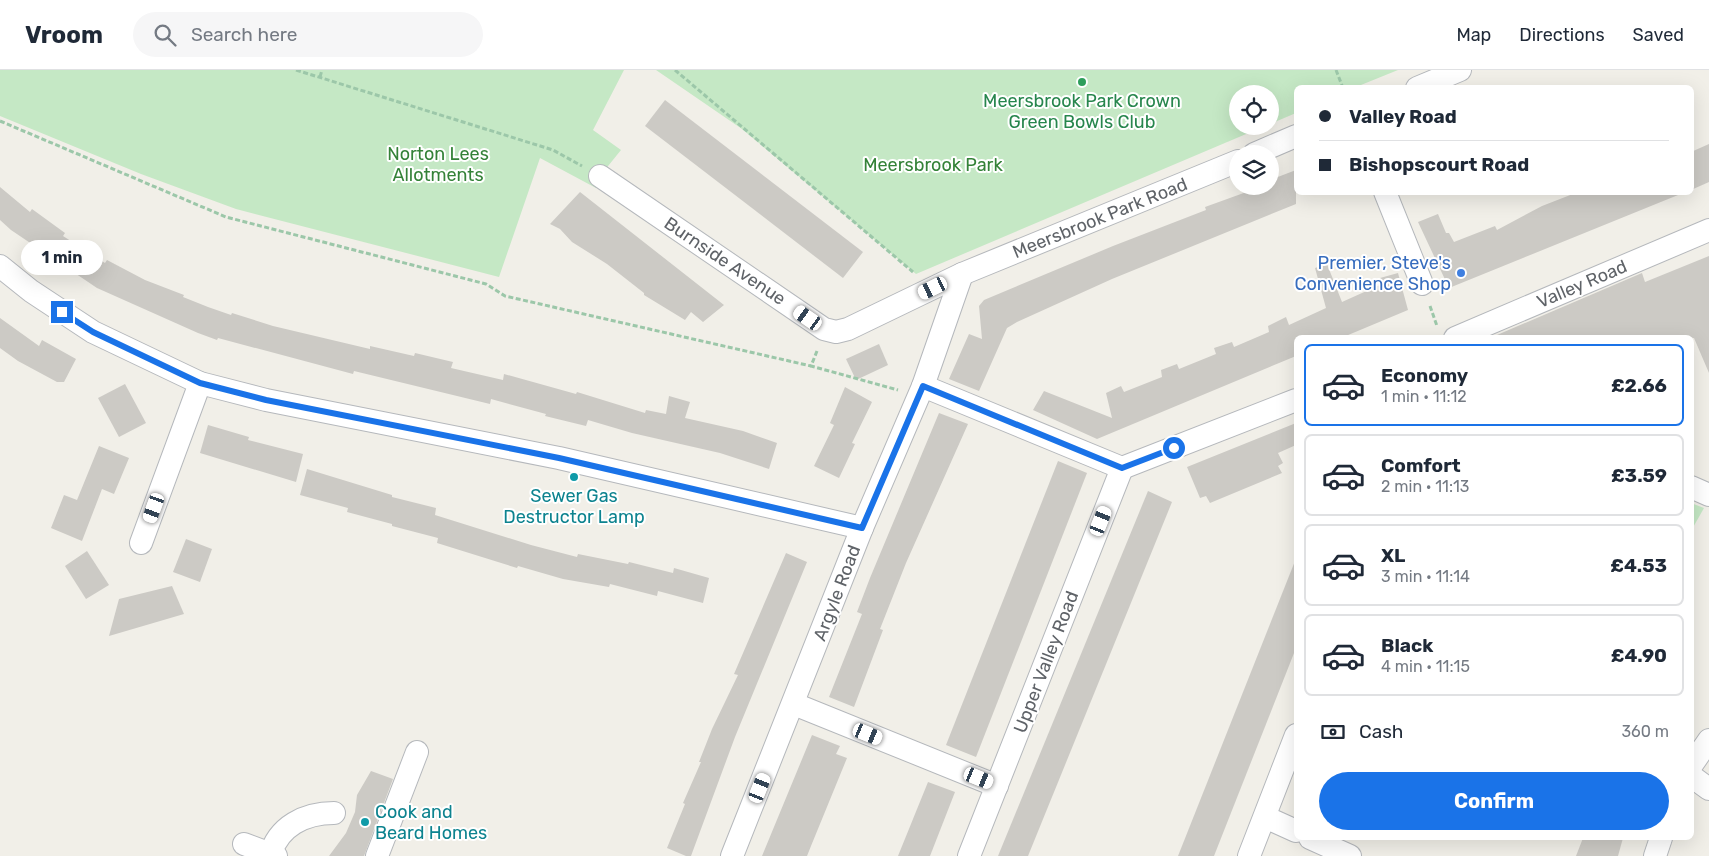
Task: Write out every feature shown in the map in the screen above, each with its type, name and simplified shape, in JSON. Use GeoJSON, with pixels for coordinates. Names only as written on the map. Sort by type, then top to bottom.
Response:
{"type":"FeatureCollection","features":[{"type":"Feature","properties":{"kind":"street"},"geometry":{"type":"LineString","coordinates":[[1424,85],[1460,70]]}},
{"type":"Feature","properties":{"kind":"street"},"geometry":{"type":"LineString","coordinates":[[1275,145],[1294,137]]}},
{"type":"Feature","properties":{"kind":"street","name":"Meersbrook Park Road"},"geometry":{"type":"LineString","coordinates":[[962,274],[1229,165]]}},
{"type":"Feature","properties":{"kind":"street","name":"Burnside Avenue"},"geometry":{"type":"LineString","coordinates":[[600,176],[824,329]]}},
{"type":"Feature","properties":{"kind":"street"},"geometry":{"type":"LineString","coordinates":[[1386,195],[1422,284]]}},
{"type":"Feature","properties":{"kind":"street","name":"Valley Road"},"geometry":{"type":"LineString","coordinates":[[1447,334],[1709,230]]}},
{"type":"Feature","properties":{"kind":"street"},"geometry":{"type":"LineString","coordinates":[[0,266],[31,291],[93,332],[200,383],[266,400],[559,458],[862,528]]}},
{"type":"Feature","properties":{"kind":"street"},"geometry":{"type":"LineString","coordinates":[[824,329],[836,332],[848,329],[962,274]]}},
{"type":"Feature","properties":{"kind":"street","name":"Argyle Road"},"geometry":{"type":"LineString","coordinates":[[732,856],[794,704],[862,528],[923,386],[962,274]]}},
{"type":"Feature","properties":{"kind":"street"},"geometry":{"type":"LineString","coordinates":[[141,543],[200,383]]}},
{"type":"Feature","properties":{"kind":"street"},"geometry":{"type":"LineString","coordinates":[[923,386],[1122,468],[1294,401]]}},
{"type":"Feature","properties":{"kind":"street","name":"Upper Valley Road"},"geometry":{"type":"LineString","coordinates":[[969,856],[1122,468]]}},
{"type":"Feature","properties":{"kind":"street"},"geometry":{"type":"LineString","coordinates":[[1694,488],[1709,494]]}},
{"type":"Feature","properties":{"kind":"street"},"geometry":{"type":"LineString","coordinates":[[794,704],[997,786]]}},
{"type":"Feature","properties":{"kind":"street"},"geometry":{"type":"LineString","coordinates":[[1249,856],[1294,740]]}},
{"type":"Feature","properties":{"kind":"street"},"geometry":{"type":"LineString","coordinates":[[1694,762],[1709,740]]}},
{"type":"Feature","properties":{"kind":"street"},"geometry":{"type":"LineString","coordinates":[[377,856],[416,752]]}},
{"type":"Feature","properties":{"kind":"street"},"geometry":{"type":"LineString","coordinates":[[1694,778],[1709,789]]}},
{"type":"Feature","properties":{"kind":"street"},"geometry":{"type":"LineString","coordinates":[[244,844],[272,855],[281,834],[298,819],[317,813],[334,813]]}},
{"type":"Feature","properties":{"kind":"street"},"geometry":{"type":"LineString","coordinates":[[1264,817],[1294,830]]}},
{"type":"Feature","properties":{"kind":"street"},"geometry":{"type":"LineString","coordinates":[[1314,840],[1350,856]]}},
{"type":"Feature","properties":{"kind":"street"},"geometry":{"type":"LineString","coordinates":[[1655,856],[1660,840]]}},
{"type":"Feature","properties":{"kind":"path"},"geometry":{"type":"LineString","coordinates":[[296,70],[553,150],[600,176]]}},
{"type":"Feature","properties":{"kind":"path"},"geometry":{"type":"LineString","coordinates":[[320,77],[322,70]]}},
{"type":"Feature","properties":{"kind":"path"},"geometry":{"type":"LineString","coordinates":[[675,70],[933,288]]}},
{"type":"Feature","properties":{"kind":"path"},"geometry":{"type":"LineString","coordinates":[[1336,70],[1341,85]]}},
{"type":"Feature","properties":{"kind":"path"},"geometry":{"type":"LineString","coordinates":[[0,121],[226,217],[486,284],[505,296],[811,366],[897,390],[923,386]]}},
{"type":"Feature","properties":{"kind":"path"},"geometry":{"type":"LineString","coordinates":[[1422,284],[1447,334]]}},
{"type":"Feature","properties":{"kind":"path"},"geometry":{"type":"LineString","coordinates":[[811,366],[824,329]]}},
{"type":"Feature","properties":{"kind":"green space","name":"Norton Lees Allotments"},"geometry":{"type":"Polygon","coordinates":[[[0,70],[624,70],[593,130],[621,150],[600,176],[596,188],[540,158],[499,277],[236,209],[141,174],[0,116],[0,70]]]}},
{"type":"Feature","properties":{"kind":"green space","name":"Meersbrook Park"},"geometry":{"type":"Polygon","coordinates":[[[656,70],[1398,70],[1361,85],[1294,85],[1294,114],[1279,120],[1279,85],[1229,85],[1229,135],[1244,135],[916,274],[742,129],[656,70]]]}},
{"type":"Feature","properties":{"kind":"green space"},"geometry":{"type":"Polygon","coordinates":[[[1694,504],[1704,508],[1694,526],[1694,504]]]}},
{"type":"Feature","properties":{"kind":"building"},"geometry":{"type":"Polygon","coordinates":[[[665,100],[863,252],[843,278],[645,126],[665,100]]]}},
{"type":"Feature","properties":{"kind":"building"},"geometry":{"type":"Polygon","coordinates":[[[1709,144],[1709,182],[1694,189],[1694,151],[1709,144]]]}},
{"type":"Feature","properties":{"kind":"building"},"geometry":{"type":"Polygon","coordinates":[[[1294,171],[1296,204],[1112,279],[1017,322],[1007,328],[979,391],[949,379],[969,334],[982,339],[979,306],[984,300],[1113,246],[1206,210],[1205,207],[1238,195],[1279,195],[1279,177],[1294,171]]]}},
{"type":"Feature","properties":{"kind":"building"},"geometry":{"type":"Polygon","coordinates":[[[0,187],[30,212],[32,209],[65,233],[63,236],[105,263],[107,260],[145,280],[184,295],[183,297],[208,307],[273,326],[370,349],[370,346],[414,356],[415,353],[453,362],[451,368],[503,380],[504,374],[576,394],[577,392],[645,413],[646,410],[666,414],[669,396],[690,402],[685,418],[743,431],[777,443],[769,469],[720,453],[632,433],[588,420],[586,426],[545,416],[546,414],[491,399],[490,404],[354,371],[353,374],[218,338],[217,340],[97,288],[11,230],[0,220],[0,187]]]}},
{"type":"Feature","properties":{"kind":"building"},"geometry":{"type":"Polygon","coordinates":[[[580,192],[724,305],[703,322],[691,312],[685,320],[644,295],[644,293],[607,264],[572,242],[560,229],[550,224],[580,192]]]}},
{"type":"Feature","properties":{"kind":"building"},"geometry":{"type":"Polygon","coordinates":[[[1570,195],[1678,195],[1449,288],[1418,222],[1438,214],[1446,233],[1449,233],[1454,242],[1495,226],[1497,230],[1542,206],[1570,195]]]}},
{"type":"Feature","properties":{"kind":"building"},"geometry":{"type":"Polygon","coordinates":[[[1709,256],[1709,373],[1694,335],[1497,335],[1642,273],[1645,282],[1709,256]]]}},
{"type":"Feature","properties":{"kind":"building"},"geometry":{"type":"Polygon","coordinates":[[[1327,264],[1342,302],[1382,284],[1380,278],[1398,273],[1408,310],[1348,335],[1294,335],[1294,357],[1097,439],[1033,410],[1044,391],[1112,418],[1106,393],[1121,386],[1124,392],[1162,377],[1161,370],[1177,364],[1179,369],[1216,354],[1214,348],[1232,342],[1234,347],[1269,332],[1268,326],[1286,317],[1289,325],[1326,308],[1315,268],[1327,264]]]}},
{"type":"Feature","properties":{"kind":"building"},"geometry":{"type":"Polygon","coordinates":[[[0,318],[39,346],[42,340],[76,359],[64,382],[57,382],[18,361],[0,348],[0,318]]]}},
{"type":"Feature","properties":{"kind":"building"},"geometry":{"type":"Polygon","coordinates":[[[879,344],[888,365],[856,380],[846,359],[879,344]]]}},
{"type":"Feature","properties":{"kind":"building"},"geometry":{"type":"Polygon","coordinates":[[[125,384],[146,423],[119,437],[98,398],[125,384]]]}},
{"type":"Feature","properties":{"kind":"building"},"geometry":{"type":"Polygon","coordinates":[[[845,387],[872,402],[852,443],[855,444],[839,478],[814,466],[834,425],[830,423],[845,387]]]}},
{"type":"Feature","properties":{"kind":"building"},"geometry":{"type":"Polygon","coordinates":[[[939,413],[968,424],[906,563],[880,629],[883,630],[854,707],[829,697],[862,614],[857,612],[870,578],[939,413]]]}},
{"type":"Feature","properties":{"kind":"building"},"geometry":{"type":"Polygon","coordinates":[[[1294,424],[1294,446],[1278,453],[1283,463],[1278,466],[1282,473],[1210,503],[1206,496],[1200,498],[1187,467],[1294,424]]]}},
{"type":"Feature","properties":{"kind":"building"},"geometry":{"type":"Polygon","coordinates":[[[208,425],[249,437],[248,440],[303,454],[296,482],[200,453],[208,425]]]}},
{"type":"Feature","properties":{"kind":"building"},"geometry":{"type":"Polygon","coordinates":[[[99,446],[129,458],[114,494],[102,489],[82,541],[51,528],[64,495],[77,500],[99,446]]]}},
{"type":"Feature","properties":{"kind":"building"},"geometry":{"type":"Polygon","coordinates":[[[1058,461],[1087,473],[976,757],[946,745],[1058,461]]]}},
{"type":"Feature","properties":{"kind":"building"},"geometry":{"type":"Polygon","coordinates":[[[307,469],[392,495],[392,497],[436,508],[435,515],[531,545],[577,557],[578,554],[628,564],[629,562],[673,573],[674,568],[709,578],[703,603],[658,591],[657,596],[610,584],[609,587],[563,579],[518,566],[517,568],[437,543],[438,538],[347,512],[348,508],[300,495],[307,469]]]}},
{"type":"Feature","properties":{"kind":"building"},"geometry":{"type":"Polygon","coordinates":[[[1148,491],[1172,502],[1028,856],[998,856],[1148,491]]]}},
{"type":"Feature","properties":{"kind":"building"},"geometry":{"type":"Polygon","coordinates":[[[186,539],[212,549],[200,582],[173,572],[186,539]]]}},
{"type":"Feature","properties":{"kind":"building"},"geometry":{"type":"Polygon","coordinates":[[[87,551],[109,585],[86,599],[65,566],[87,551]]]}},
{"type":"Feature","properties":{"kind":"building"},"geometry":{"type":"Polygon","coordinates":[[[786,553],[807,562],[735,737],[691,856],[686,856],[667,848],[712,729],[738,675],[734,674],[786,553]]]}},
{"type":"Feature","properties":{"kind":"building"},"geometry":{"type":"Polygon","coordinates":[[[1294,564],[1294,653],[1214,856],[1178,856],[1294,564]]]}},
{"type":"Feature","properties":{"kind":"building"},"geometry":{"type":"Polygon","coordinates":[[[172,586],[184,614],[109,636],[119,599],[172,586]]]}},
{"type":"Feature","properties":{"kind":"building"},"geometry":{"type":"Polygon","coordinates":[[[812,735],[840,746],[836,754],[847,758],[807,856],[762,856],[812,735]]]}},
{"type":"Feature","properties":{"kind":"building","name":"Cook and Beard Homes"},"geometry":{"type":"Polygon","coordinates":[[[371,771],[393,779],[364,856],[329,856],[346,833],[355,812],[357,795],[371,771]]]}},
{"type":"Feature","properties":{"kind":"building"},"geometry":{"type":"Polygon","coordinates":[[[928,782],[955,792],[930,856],[898,856],[928,782]]]}},
{"type":"Feature","properties":{"kind":"building"},"geometry":{"type":"Polygon","coordinates":[[[1582,840],[1622,840],[1618,856],[1576,856],[1582,840]]]}},
{"type":"Feature","properties":{"kind":"place","name":"Meersbrook Park Crown Green Bowls Club"},"geometry":{"type":"Point","coordinates":[1082,82]}},
{"type":"Feature","properties":{"kind":"place","name":"Premier, Steve's Convenience Shop"},"geometry":{"type":"Point","coordinates":[1461,273]}},
{"type":"Feature","properties":{"kind":"place","name":"Sewer Gas Destructor Lamp"},"geometry":{"type":"Point","coordinates":[574,477]}},
{"type":"Feature","properties":{"kind":"place","name":"Cook and Beard Homes"},"geometry":{"type":"Point","coordinates":[365,822]}},
{"type":"Feature","properties":{"kind":"route"},"geometry":{"type":"LineString","coordinates":[[62,312],[93,332],[200,383],[266,400],[559,458],[862,528],[923,386],[1122,468],[1174,448]]}}]}
